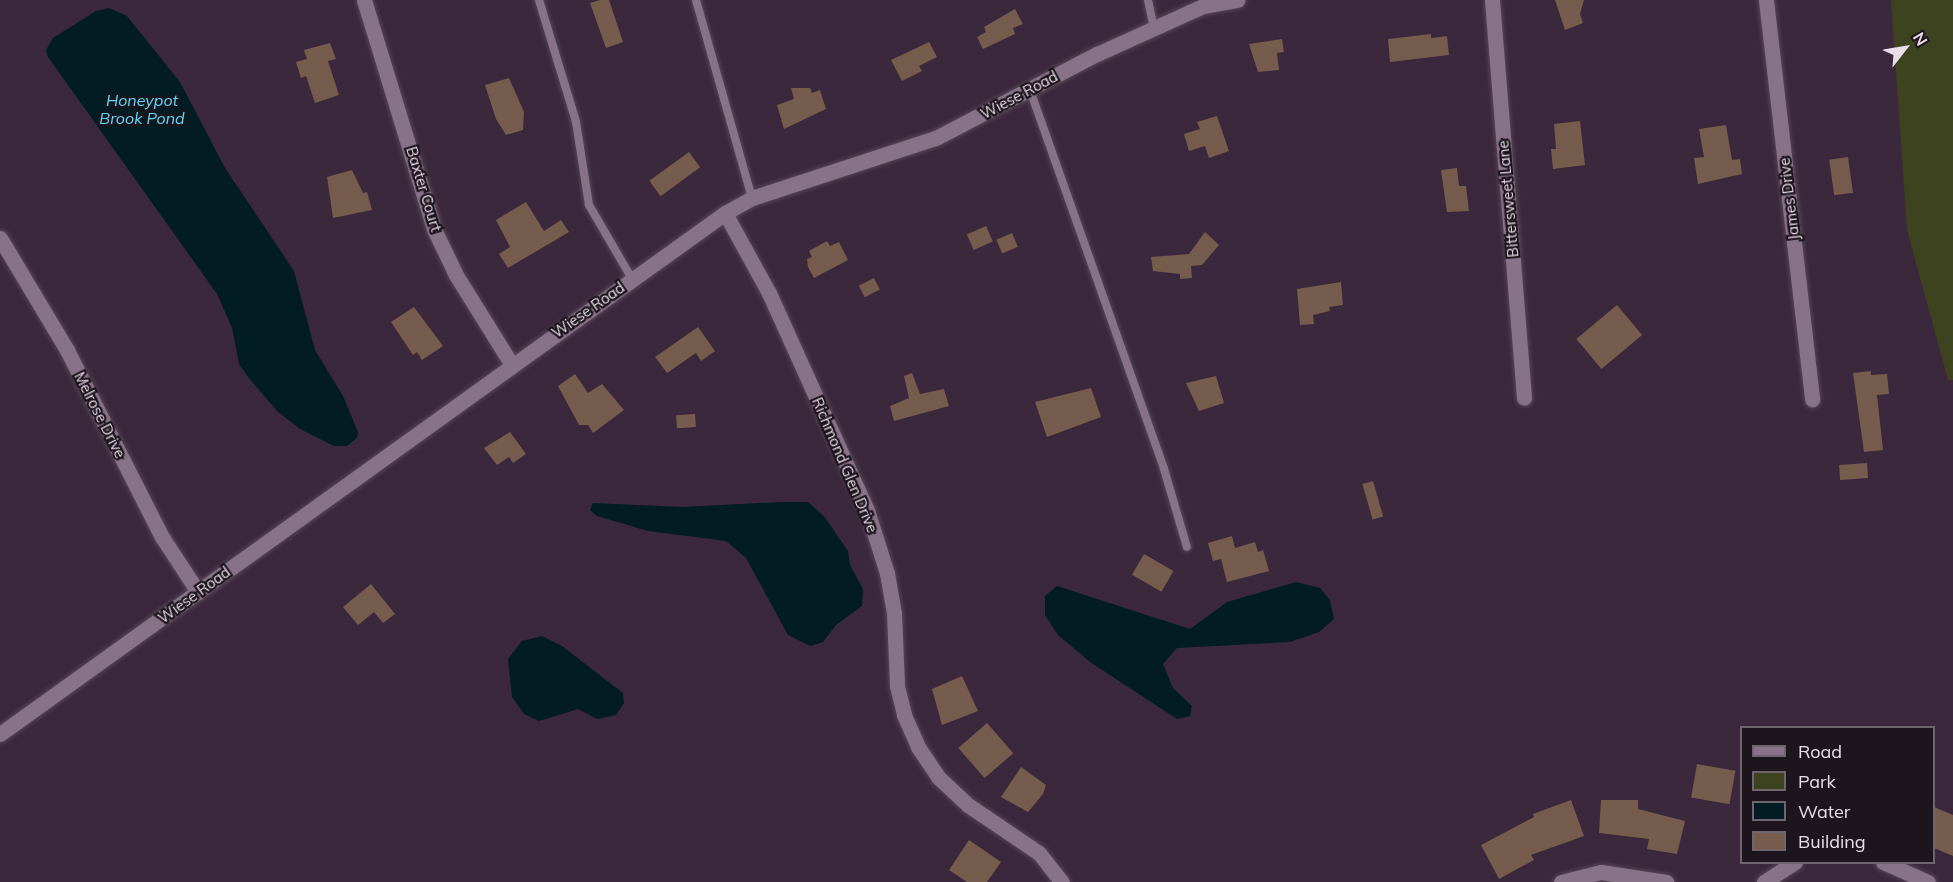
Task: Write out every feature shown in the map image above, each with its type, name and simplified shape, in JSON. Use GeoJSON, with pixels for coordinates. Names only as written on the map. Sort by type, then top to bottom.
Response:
{"type":"FeatureCollection","features":[{"type":"Feature","properties":{"kind":"street","name":"Baxter Court"},"geometry":{"type":"LineString","coordinates":[[364,0],[434,229],[456,275],[512,365]]}},
{"type":"Feature","properties":{"kind":"street","name":"Wiese Road"},"geometry":{"type":"LineString","coordinates":[[0,734],[725,213],[752,198],[936,138],[1154,28],[1203,6],[1237,0]]}},
{"type":"Feature","properties":{"kind":"street","name":"Bittersweet Lane"},"geometry":{"type":"LineString","coordinates":[[1492,0],[1524,398]]}},
{"type":"Feature","properties":{"kind":"street","name":"James Drive"},"geometry":{"type":"LineString","coordinates":[[1766,0],[1812,399]]}},
{"type":"Feature","properties":{"kind":"street","name":"Richmond Glen Drive"},"geometry":{"type":"LineString","coordinates":[[725,213],[768,292],[867,510],[887,573],[894,613],[897,686],[904,715],[918,747],[938,777],[968,805],[1039,854],[1062,882]]}},
{"type":"Feature","properties":{"kind":"street","name":"Melrose Drive"},"geometry":{"type":"LineString","coordinates":[[0,238],[76,368],[162,537],[198,592]]}},
{"type":"Feature","properties":{"kind":"street"},"geometry":{"type":"LineString","coordinates":[[1764,882],[1792,864]]}},
{"type":"Feature","properties":{"kind":"street"},"geometry":{"type":"LineString","coordinates":[[1888,864],[1928,882]]}},
{"type":"Feature","properties":{"kind":"street"},"geometry":{"type":"LineString","coordinates":[[1561,882],[1601,872],[1666,882]]}},
{"type":"Feature","properties":{"kind":"lane"},"geometry":{"type":"LineString","coordinates":[[539,0],[576,122],[589,205],[632,279]]}},
{"type":"Feature","properties":{"kind":"lane"},"geometry":{"type":"LineString","coordinates":[[696,0],[752,198]]}},
{"type":"Feature","properties":{"kind":"lane"},"geometry":{"type":"LineString","coordinates":[[1148,0],[1154,28]]}},
{"type":"Feature","properties":{"kind":"lane"},"geometry":{"type":"LineString","coordinates":[[1030,90],[1164,470],[1187,547]]}},
{"type":"Feature","properties":{"kind":"green space"},"geometry":{"type":"Polygon","coordinates":[[[1891,0],[1953,0],[1953,380],[1948,380],[1907,230],[1891,0]]]}},
{"type":"Feature","properties":{"kind":"water","name":"Honeypot Brook Pond"},"geometry":{"type":"Polygon","coordinates":[[[109,8],[127,16],[180,82],[225,168],[294,271],[315,350],[343,396],[358,432],[357,438],[347,446],[334,446],[300,429],[277,411],[248,377],[239,364],[232,328],[217,294],[48,57],[46,50],[53,38],[96,11],[109,8]]]}},
{"type":"Feature","properties":{"kind":"water"},"geometry":{"type":"Polygon","coordinates":[[[808,502],[824,516],[848,551],[850,565],[863,589],[862,606],[836,625],[823,642],[810,646],[788,635],[746,558],[726,541],[648,531],[597,516],[590,510],[593,503],[683,507],[808,502]]]}},
{"type":"Feature","properties":{"kind":"water"},"geometry":{"type":"Polygon","coordinates":[[[1296,582],[1320,588],[1330,600],[1334,619],[1319,632],[1290,642],[1177,648],[1163,664],[1173,688],[1192,706],[1190,716],[1177,719],[1090,662],[1058,635],[1045,615],[1045,596],[1057,586],[1190,629],[1227,602],[1296,582]]]}},
{"type":"Feature","properties":{"kind":"water"},"geometry":{"type":"Polygon","coordinates":[[[542,636],[562,646],[623,693],[624,703],[616,715],[597,719],[578,709],[539,721],[524,714],[512,697],[508,659],[522,641],[542,636]]]}},
{"type":"Feature","properties":{"kind":"building"},"geometry":{"type":"Polygon","coordinates":[[[609,0],[623,42],[606,48],[590,3],[609,0]]]}},
{"type":"Feature","properties":{"kind":"building"},"geometry":{"type":"Polygon","coordinates":[[[1555,0],[1584,0],[1580,14],[1583,23],[1565,30],[1555,0]]]}},
{"type":"Feature","properties":{"kind":"building"},"geometry":{"type":"Polygon","coordinates":[[[1015,9],[1023,24],[1013,28],[1015,34],[983,49],[977,37],[986,32],[984,27],[1015,9]]]}},
{"type":"Feature","properties":{"kind":"building"},"geometry":{"type":"Polygon","coordinates":[[[1431,34],[1431,38],[1447,36],[1449,55],[1390,62],[1388,39],[1431,34]]]}},
{"type":"Feature","properties":{"kind":"building"},"geometry":{"type":"Polygon","coordinates":[[[1282,39],[1284,52],[1277,53],[1279,70],[1258,72],[1249,44],[1282,39]]]}},
{"type":"Feature","properties":{"kind":"building"},"geometry":{"type":"Polygon","coordinates":[[[929,42],[937,57],[919,66],[922,71],[902,81],[891,60],[929,42]]]}},
{"type":"Feature","properties":{"kind":"building"},"geometry":{"type":"Polygon","coordinates":[[[330,43],[336,59],[328,61],[339,95],[315,103],[306,76],[301,78],[296,62],[307,59],[304,50],[330,43]]]}},
{"type":"Feature","properties":{"kind":"building"},"geometry":{"type":"Polygon","coordinates":[[[509,78],[524,112],[523,130],[506,135],[496,119],[485,85],[509,78]]]}},
{"type":"Feature","properties":{"kind":"building"},"geometry":{"type":"Polygon","coordinates":[[[791,88],[810,88],[812,93],[820,90],[826,109],[784,129],[777,105],[794,99],[791,88]]]}},
{"type":"Feature","properties":{"kind":"building"},"geometry":{"type":"Polygon","coordinates":[[[1217,116],[1229,151],[1209,158],[1205,146],[1189,151],[1184,134],[1200,129],[1197,122],[1217,116]]]}},
{"type":"Feature","properties":{"kind":"building"},"geometry":{"type":"Polygon","coordinates":[[[1580,121],[1585,165],[1553,169],[1551,149],[1556,149],[1554,124],[1580,121]]]}},
{"type":"Feature","properties":{"kind":"building"},"geometry":{"type":"Polygon","coordinates":[[[1726,125],[1732,160],[1740,159],[1742,174],[1698,184],[1694,158],[1704,157],[1699,129],[1726,125]]]}},
{"type":"Feature","properties":{"kind":"building"},"geometry":{"type":"Polygon","coordinates":[[[689,152],[700,167],[661,196],[649,181],[689,152]]]}},
{"type":"Feature","properties":{"kind":"building"},"geometry":{"type":"Polygon","coordinates":[[[1848,157],[1853,193],[1834,195],[1829,160],[1848,157]]]}},
{"type":"Feature","properties":{"kind":"building"},"geometry":{"type":"Polygon","coordinates":[[[1457,168],[1459,186],[1466,186],[1469,211],[1447,212],[1441,170],[1457,168]]]}},
{"type":"Feature","properties":{"kind":"building"},"geometry":{"type":"Polygon","coordinates":[[[352,170],[363,193],[367,192],[372,210],[333,218],[327,177],[352,170]]]}},
{"type":"Feature","properties":{"kind":"building"},"geometry":{"type":"Polygon","coordinates":[[[526,202],[544,231],[561,220],[569,232],[508,268],[499,254],[510,247],[496,220],[526,202]]]}},
{"type":"Feature","properties":{"kind":"building"},"geometry":{"type":"Polygon","coordinates":[[[986,226],[993,242],[974,250],[967,235],[986,226]]]}},
{"type":"Feature","properties":{"kind":"building"},"geometry":{"type":"Polygon","coordinates":[[[1205,232],[1219,245],[1202,265],[1191,266],[1192,278],[1180,279],[1180,274],[1153,271],[1151,257],[1189,254],[1205,232]]]}},
{"type":"Feature","properties":{"kind":"building"},"geometry":{"type":"Polygon","coordinates":[[[1012,233],[1018,247],[1002,253],[996,240],[1012,233]]]}},
{"type":"Feature","properties":{"kind":"building"},"geometry":{"type":"Polygon","coordinates":[[[827,241],[830,246],[839,242],[848,260],[814,278],[808,267],[807,259],[812,257],[809,251],[827,241]]]}},
{"type":"Feature","properties":{"kind":"building"},"geometry":{"type":"Polygon","coordinates":[[[874,278],[880,290],[865,297],[859,286],[874,278]]]}},
{"type":"Feature","properties":{"kind":"building"},"geometry":{"type":"Polygon","coordinates":[[[1341,282],[1343,305],[1329,307],[1330,311],[1313,315],[1314,324],[1300,325],[1297,289],[1341,282]]]}},
{"type":"Feature","properties":{"kind":"building"},"geometry":{"type":"Polygon","coordinates":[[[1617,305],[1642,335],[1601,369],[1576,339],[1617,305]]]}},
{"type":"Feature","properties":{"kind":"building"},"geometry":{"type":"Polygon","coordinates":[[[414,307],[443,346],[422,360],[417,352],[413,355],[391,322],[414,307]]]}},
{"type":"Feature","properties":{"kind":"building"},"geometry":{"type":"Polygon","coordinates":[[[698,327],[715,351],[701,361],[696,353],[667,373],[655,357],[698,327]]]}},
{"type":"Feature","properties":{"kind":"building"},"geometry":{"type":"Polygon","coordinates":[[[1871,371],[1871,375],[1887,374],[1889,394],[1877,395],[1883,450],[1864,452],[1853,373],[1871,371]]]}},
{"type":"Feature","properties":{"kind":"building"},"geometry":{"type":"Polygon","coordinates":[[[912,373],[920,394],[944,389],[949,406],[894,421],[890,406],[909,398],[904,376],[912,373]]]}},
{"type":"Feature","properties":{"kind":"building"},"geometry":{"type":"Polygon","coordinates":[[[575,374],[588,393],[602,384],[624,410],[593,433],[588,425],[579,425],[558,386],[575,374]]]}},
{"type":"Feature","properties":{"kind":"building"},"geometry":{"type":"Polygon","coordinates":[[[1216,376],[1224,403],[1199,411],[1186,383],[1216,376]]]}},
{"type":"Feature","properties":{"kind":"building"},"geometry":{"type":"Polygon","coordinates":[[[1091,388],[1101,417],[1047,437],[1035,402],[1091,388]]]}},
{"type":"Feature","properties":{"kind":"building"},"geometry":{"type":"Polygon","coordinates":[[[695,414],[696,427],[677,428],[676,415],[695,414]]]}},
{"type":"Feature","properties":{"kind":"building"},"geometry":{"type":"Polygon","coordinates":[[[510,432],[526,454],[513,463],[509,457],[497,465],[484,448],[510,432]]]}},
{"type":"Feature","properties":{"kind":"building"},"geometry":{"type":"Polygon","coordinates":[[[1867,463],[1868,478],[1840,480],[1839,465],[1867,463]]]}},
{"type":"Feature","properties":{"kind":"building"},"geometry":{"type":"Polygon","coordinates":[[[1373,481],[1383,517],[1373,520],[1362,484],[1373,481]]]}},
{"type":"Feature","properties":{"kind":"building"},"geometry":{"type":"Polygon","coordinates":[[[1232,536],[1235,548],[1255,542],[1258,552],[1263,550],[1269,571],[1227,582],[1221,559],[1213,561],[1208,543],[1232,536]]]}},
{"type":"Feature","properties":{"kind":"building"},"geometry":{"type":"Polygon","coordinates":[[[1144,554],[1173,571],[1161,592],[1132,575],[1144,554]]]}},
{"type":"Feature","properties":{"kind":"building"},"geometry":{"type":"Polygon","coordinates":[[[371,584],[395,614],[383,623],[374,612],[358,625],[343,607],[371,584]]]}},
{"type":"Feature","properties":{"kind":"building"},"geometry":{"type":"Polygon","coordinates":[[[962,676],[978,711],[942,725],[932,689],[962,676]]]}},
{"type":"Feature","properties":{"kind":"building"},"geometry":{"type":"Polygon","coordinates":[[[987,723],[1013,753],[985,778],[958,748],[987,723]]]}},
{"type":"Feature","properties":{"kind":"building"},"geometry":{"type":"Polygon","coordinates":[[[1697,764],[1735,771],[1730,804],[1691,797],[1697,764]]]}},
{"type":"Feature","properties":{"kind":"building"},"geometry":{"type":"Polygon","coordinates":[[[1021,767],[1046,785],[1043,794],[1028,812],[1001,797],[1021,767]]]}},
{"type":"Feature","properties":{"kind":"building"},"geometry":{"type":"Polygon","coordinates":[[[1571,800],[1584,836],[1531,855],[1534,860],[1499,879],[1481,845],[1534,817],[1533,814],[1571,800]]]}},
{"type":"Feature","properties":{"kind":"building"},"geometry":{"type":"Polygon","coordinates":[[[1601,800],[1638,800],[1638,809],[1685,821],[1677,854],[1647,849],[1649,839],[1599,833],[1601,800]]]}},
{"type":"Feature","properties":{"kind":"building"},"geometry":{"type":"Polygon","coordinates":[[[1935,807],[1953,815],[1953,856],[1935,848],[1935,807]]]}},
{"type":"Feature","properties":{"kind":"building"},"geometry":{"type":"Polygon","coordinates":[[[969,840],[1001,862],[987,882],[967,882],[949,870],[969,840]]]}}]}
